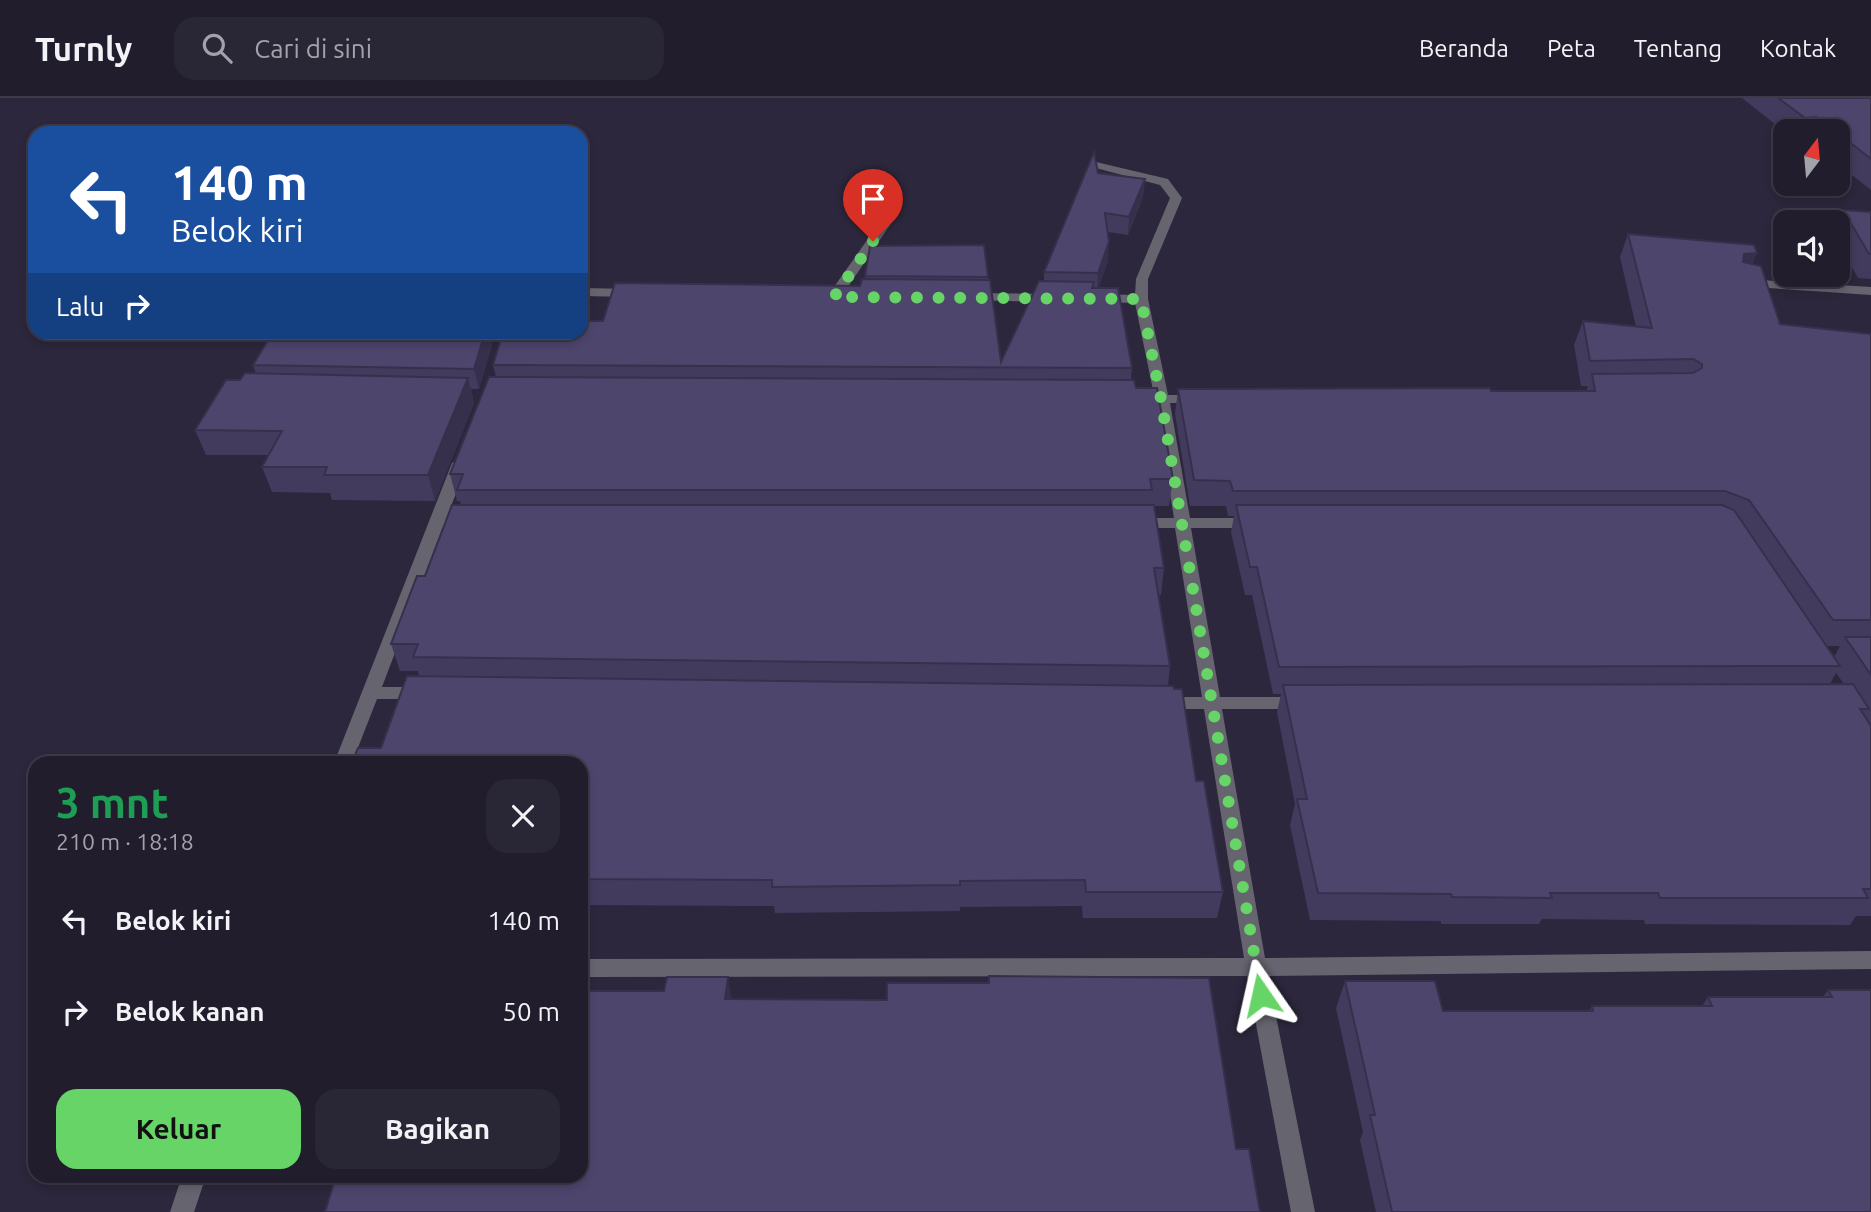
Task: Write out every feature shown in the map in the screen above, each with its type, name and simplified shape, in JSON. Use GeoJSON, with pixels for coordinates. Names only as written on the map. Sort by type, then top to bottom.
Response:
{"type":"FeatureCollection","features":[{"type":"Feature","properties":{"kind":"street"},"geometry":{"type":"LineString","coordinates":[[1096,165],[1164,182],[1176,198],[1142,279],[1141,299],[1161,399],[1256,967],[1303,1212]]}},
{"type":"Feature","properties":{"kind":"street"},"geometry":{"type":"LineString","coordinates":[[834,297],[886,222]]}},
{"type":"Feature","properties":{"kind":"street"},"geometry":{"type":"LineString","coordinates":[[1741,283],[1871,291]]}},
{"type":"Feature","properties":{"kind":"street"},"geometry":{"type":"LineString","coordinates":[[588,292],[648,293]]}},
{"type":"Feature","properties":{"kind":"street"},"geometry":{"type":"LineString","coordinates":[[960,297],[1141,299]]}},
{"type":"Feature","properties":{"kind":"street"},"geometry":{"type":"LineString","coordinates":[[1120,399],[1216,398]]}},
{"type":"Feature","properties":{"kind":"street"},"geometry":{"type":"LineString","coordinates":[[346,756],[466,447]]}},
{"type":"Feature","properties":{"kind":"street"},"geometry":{"type":"LineString","coordinates":[[1126,523],[1278,523]]}},
{"type":"Feature","properties":{"kind":"street"},"geometry":{"type":"LineString","coordinates":[[436,524],[477,524]]}},
{"type":"Feature","properties":{"kind":"street"},"geometry":{"type":"LineString","coordinates":[[371,693],[439,694]]}},
{"type":"Feature","properties":{"kind":"street"},"geometry":{"type":"LineString","coordinates":[[1142,703],[1321,703]]}},
{"type":"Feature","properties":{"kind":"street"},"geometry":{"type":"LineString","coordinates":[[588,968],[1256,967],[1871,960]]}},
{"type":"Feature","properties":{"kind":"street"},"geometry":{"type":"LineString","coordinates":[[182,1212],[192,1183]]}},
{"type":"Feature","properties":{"kind":"building"},"geometry":{"type":"Polygon","coordinates":[[[1778,98],[1871,98],[1871,159],[1850,142],[1850,119],[1805,118],[1778,98]]]}},
{"type":"Feature","properties":{"kind":"building"},"geometry":{"type":"Polygon","coordinates":[[[1094,152],[1098,173],[1145,179],[1129,217],[1105,213],[1109,242],[1098,273],[1044,272],[1094,152]]]}},
{"type":"Feature","properties":{"kind":"building"},"geometry":{"type":"Polygon","coordinates":[[[1850,210],[1871,212],[1869,254],[1850,222],[1850,210]]]}},
{"type":"Feature","properties":{"kind":"building"},"geometry":{"type":"Polygon","coordinates":[[[1628,234],[1754,245],[1757,253],[1744,254],[1743,262],[1761,266],[1780,324],[1871,334],[1871,620],[1833,620],[1749,500],[1725,491],[1233,491],[1230,481],[1194,480],[1178,389],[1490,388],[1491,391],[1595,391],[1592,374],[1693,373],[1702,368],[1702,364],[1693,359],[1590,361],[1583,321],[1652,328],[1628,234]]]}},
{"type":"Feature","properties":{"kind":"building"},"geometry":{"type":"Polygon","coordinates":[[[984,245],[988,277],[865,276],[870,246],[984,245]]]}},
{"type":"Feature","properties":{"kind":"building"},"geometry":{"type":"Polygon","coordinates":[[[862,279],[990,280],[1001,362],[1039,281],[1094,282],[1092,288],[1118,288],[1132,368],[493,365],[501,340],[588,340],[588,321],[603,321],[615,283],[860,286],[862,279]]]}},
{"type":"Feature","properties":{"kind":"building"},"geometry":{"type":"Polygon","coordinates":[[[268,340],[483,340],[474,369],[253,365],[268,340]]]}},
{"type":"Feature","properties":{"kind":"building"},"geometry":{"type":"Polygon","coordinates":[[[245,373],[468,378],[428,475],[324,475],[327,467],[262,467],[282,431],[195,430],[226,380],[240,380],[245,373]]]}},
{"type":"Feature","properties":{"kind":"building"},"geometry":{"type":"Polygon","coordinates":[[[489,377],[1134,380],[1136,388],[1157,388],[1173,479],[1150,479],[1152,490],[457,490],[463,474],[450,474],[489,377]]]}},
{"type":"Feature","properties":{"kind":"building"},"geometry":{"type":"Polygon","coordinates":[[[452,505],[1154,505],[1164,568],[1154,568],[1170,666],[413,657],[418,644],[391,644],[417,576],[425,576],[452,505]]]}},
{"type":"Feature","properties":{"kind":"building"},"geometry":{"type":"Polygon","coordinates":[[[1236,505],[1722,505],[1734,510],[1840,666],[1279,667],[1257,567],[1250,567],[1236,505]]]}},
{"type":"Feature","properties":{"kind":"building"},"geometry":{"type":"Polygon","coordinates":[[[1845,637],[1871,637],[1871,675],[1845,637]]]}},
{"type":"Feature","properties":{"kind":"building"},"geometry":{"type":"Polygon","coordinates":[[[407,676],[1173,686],[1174,689],[1182,689],[1196,781],[1204,781],[1223,892],[1086,892],[1085,880],[960,881],[960,885],[772,887],[772,880],[588,879],[588,756],[355,756],[358,748],[381,748],[407,676]]]}},
{"type":"Feature","properties":{"kind":"building"},"geometry":{"type":"Polygon","coordinates":[[[1853,684],[1869,709],[1860,709],[1871,726],[1871,889],[1863,889],[1868,898],[1660,898],[1658,893],[1550,893],[1552,898],[1318,893],[1297,799],[1307,799],[1283,685],[1853,684]]]}},
{"type":"Feature","properties":{"kind":"building"},"geometry":{"type":"Polygon","coordinates":[[[989,976],[1209,978],[1236,1149],[1249,1149],[1260,1212],[325,1212],[334,1183],[588,1183],[588,991],[664,991],[667,977],[728,977],[725,999],[887,1000],[887,983],[989,983],[989,976]]]}},
{"type":"Feature","properties":{"kind":"building"},"geometry":{"type":"Polygon","coordinates":[[[1345,981],[1435,981],[1443,1011],[1593,1011],[1592,1006],[1712,1006],[1708,997],[1832,997],[1828,990],[1871,990],[1871,1212],[1392,1212],[1370,1115],[1375,1115],[1345,981]]]}},
{"type":"Feature","properties":{"kind":"route"},"geometry":{"type":"LineString","coordinates":[[873,241],[834,297],[1141,299],[1161,399],[1261,995]]}}]}
